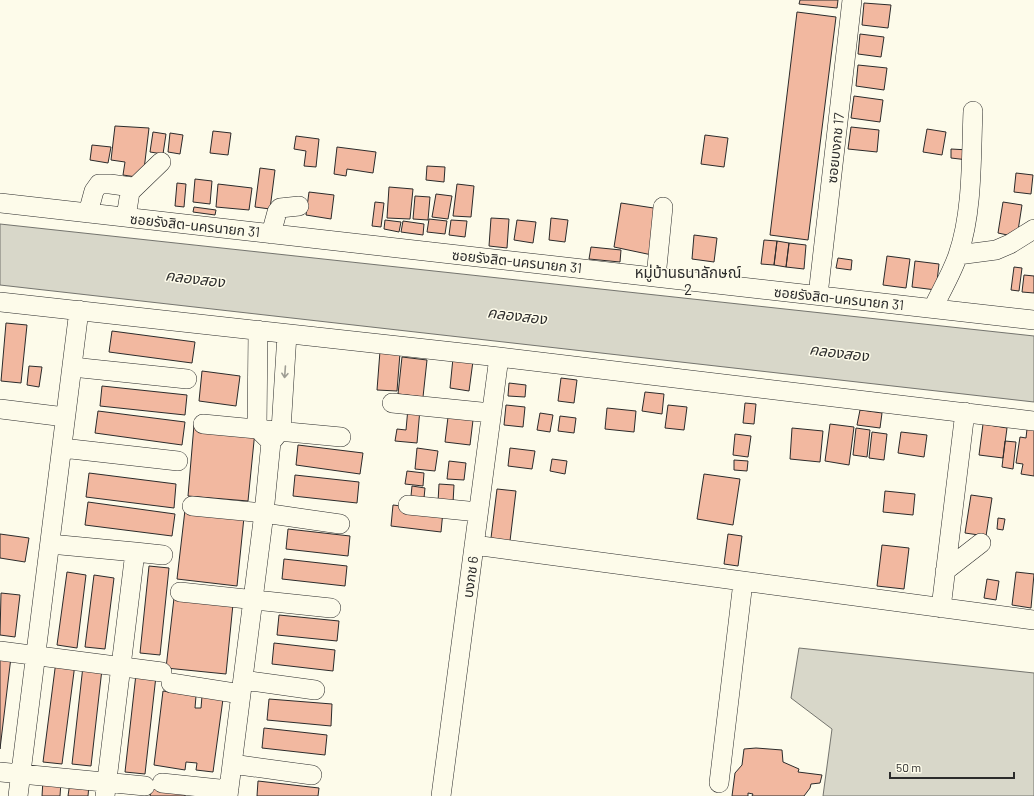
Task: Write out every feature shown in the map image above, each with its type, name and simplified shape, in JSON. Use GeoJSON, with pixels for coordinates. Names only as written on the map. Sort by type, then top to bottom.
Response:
{"type":"FeatureCollection","features":[{"type":"Feature","properties":{"kind":"street","name":"ซอยบงกช 17"},"geometry":{"type":"LineString","coordinates":[[818,295],[852,0]]}},
{"type":"Feature","properties":{"kind":"street"},"geometry":{"type":"LineString","coordinates":[[933,308],[958,255],[969,194],[973,111]]}},
{"type":"Feature","properties":{"kind":"street"},"geometry":{"type":"LineString","coordinates":[[126,217],[132,187],[151,174],[161,162]]}},
{"type":"Feature","properties":{"kind":"street"},"geometry":{"type":"LineString","coordinates":[[88,213],[94,191],[100,184],[132,187]]}},
{"type":"Feature","properties":{"kind":"street","name":"ซอยรังสิต-นครนายก 31"},"geometry":{"type":"LineString","coordinates":[[0,203],[1034,320]]}},
{"type":"Feature","properties":{"kind":"street"},"geometry":{"type":"LineString","coordinates":[[271,234],[277,212],[280,208],[299,206]]}},
{"type":"Feature","properties":{"kind":"street"},"geometry":{"type":"LineString","coordinates":[[656,277],[663,207]]}},
{"type":"Feature","properties":{"kind":"street"},"geometry":{"type":"LineString","coordinates":[[958,255],[996,250],[1010,244],[1034,229]]}},
{"type":"Feature","properties":{"kind":"street"},"geometry":{"type":"LineString","coordinates":[[0,302],[499,357],[1034,421]]}},
{"type":"Feature","properties":{"kind":"street"},"geometry":{"type":"LineString","coordinates":[[18,796],[79,310]]}},
{"type":"Feature","properties":{"kind":"street"},"geometry":{"type":"LineString","coordinates":[[257,428],[258,330]]}},
{"type":"Feature","properties":{"kind":"street"},"geometry":{"type":"LineString","coordinates":[[0,772],[21,774],[106,789],[154,785],[228,793],[264,513],[276,436],[287,334]]}},
{"type":"Feature","properties":{"kind":"street","name":"บงกช 6"},"geometry":{"type":"LineString","coordinates":[[440,796],[499,357]]}},
{"type":"Feature","properties":{"kind":"street"},"geometry":{"type":"LineString","coordinates":[[72,367],[187,379]]}},
{"type":"Feature","properties":{"kind":"street"},"geometry":{"type":"LineString","coordinates":[[392,403],[491,413]]}},
{"type":"Feature","properties":{"kind":"street"},"geometry":{"type":"LineString","coordinates":[[0,409],[65,417]]}},
{"type":"Feature","properties":{"kind":"street"},"geometry":{"type":"LineString","coordinates":[[941,608],[965,412]]}},
{"type":"Feature","properties":{"kind":"street"},"geometry":{"type":"LineString","coordinates":[[203,424],[257,428],[276,436],[341,437]]}},
{"type":"Feature","properties":{"kind":"street"},"geometry":{"type":"LineString","coordinates":[[62,448],[178,461]]}},
{"type":"Feature","properties":{"kind":"street"},"geometry":{"type":"LineString","coordinates":[[408,505],[478,512]]}},
{"type":"Feature","properties":{"kind":"street"},"geometry":{"type":"LineString","coordinates":[[192,506],[264,513],[340,524]]}},
{"type":"Feature","properties":{"kind":"street"},"geometry":{"type":"LineString","coordinates":[[945,571],[981,543]]}},
{"type":"Feature","properties":{"kind":"street"},"geometry":{"type":"LineString","coordinates":[[50,544],[163,555]]}},
{"type":"Feature","properties":{"kind":"street"},"geometry":{"type":"LineString","coordinates":[[474,545],[1034,620]]}},
{"type":"Feature","properties":{"kind":"street"},"geometry":{"type":"LineString","coordinates":[[106,789],[136,552]]}},
{"type":"Feature","properties":{"kind":"street"},"geometry":{"type":"LineString","coordinates":[[719,784],[743,582]]}},
{"type":"Feature","properties":{"kind":"street"},"geometry":{"type":"LineString","coordinates":[[180,592],[331,608]]}},
{"type":"Feature","properties":{"kind":"street"},"geometry":{"type":"LineString","coordinates":[[0,651],[121,667],[166,678],[242,687],[315,690]]}},
{"type":"Feature","properties":{"kind":"street"},"geometry":{"type":"LineString","coordinates":[[232,764],[312,775]]}},
{"type":"Feature","properties":{"kind":"water","name":"คลองสอง"},"geometry":{"type":"Polygon","coordinates":[[[0,224],[1034,336],[1034,402],[0,285],[0,224]]]}},
{"type":"Feature","properties":{"kind":"water"},"geometry":{"type":"Polygon","coordinates":[[[799,648],[1034,673],[1034,796],[823,796],[832,729],[791,698],[799,648]]]}},
{"type":"Feature","properties":{"kind":"building"},"geometry":{"type":"Polygon","coordinates":[[[800,0],[838,0],[837,8],[799,4],[800,0]]]}},
{"type":"Feature","properties":{"kind":"building"},"geometry":{"type":"Polygon","coordinates":[[[864,3],[891,5],[888,28],[862,25],[864,3]]]}},
{"type":"Feature","properties":{"kind":"building"},"geometry":{"type":"Polygon","coordinates":[[[797,12],[836,17],[808,240],[770,235],[797,12]]]}},
{"type":"Feature","properties":{"kind":"building"},"geometry":{"type":"Polygon","coordinates":[[[860,34],[884,37],[881,57],[858,54],[860,34]]]}},
{"type":"Feature","properties":{"kind":"building"},"geometry":{"type":"Polygon","coordinates":[[[858,65],[887,68],[884,90],[856,86],[858,65]]]}},
{"type":"Feature","properties":{"kind":"building"},"geometry":{"type":"Polygon","coordinates":[[[854,96],[883,100],[880,122],[851,118],[854,96]]]}},
{"type":"Feature","properties":{"kind":"building"},"geometry":{"type":"Polygon","coordinates":[[[115,126],[149,128],[143,178],[123,175],[125,162],[111,160],[115,126]]]}},
{"type":"Feature","properties":{"kind":"building"},"geometry":{"type":"Polygon","coordinates":[[[851,127],[879,130],[877,152],[848,149],[851,127]]]}},
{"type":"Feature","properties":{"kind":"building"},"geometry":{"type":"Polygon","coordinates":[[[927,129],[946,132],[942,155],[923,152],[927,129]]]}},
{"type":"Feature","properties":{"kind":"building"},"geometry":{"type":"Polygon","coordinates":[[[213,131],[231,133],[228,155],[210,153],[213,131]]]}},
{"type":"Feature","properties":{"kind":"building"},"geometry":{"type":"Polygon","coordinates":[[[153,132],[166,134],[163,154],[150,152],[153,132]]]}},
{"type":"Feature","properties":{"kind":"building"},"geometry":{"type":"Polygon","coordinates":[[[170,133],[183,135],[180,154],[168,152],[170,133]]]}},
{"type":"Feature","properties":{"kind":"building"},"geometry":{"type":"Polygon","coordinates":[[[705,135],[728,138],[724,167],[701,164],[705,135]]]}},
{"type":"Feature","properties":{"kind":"building"},"geometry":{"type":"Polygon","coordinates":[[[296,136],[319,139],[316,167],[304,166],[306,151],[294,149],[296,136]]]}},
{"type":"Feature","properties":{"kind":"building"},"geometry":{"type":"Polygon","coordinates":[[[92,145],[111,147],[108,163],[90,160],[92,145]]]}},
{"type":"Feature","properties":{"kind":"building"},"geometry":{"type":"Polygon","coordinates":[[[337,147],[376,152],[373,173],[347,169],[346,176],[334,174],[337,147]]]}},
{"type":"Feature","properties":{"kind":"building"},"geometry":{"type":"Polygon","coordinates":[[[951,149],[969,150],[968,160],[951,158],[951,149]]]}},
{"type":"Feature","properties":{"kind":"building"},"geometry":{"type":"Polygon","coordinates":[[[427,166],[445,167],[444,182],[426,180],[427,166]]]}},
{"type":"Feature","properties":{"kind":"building"},"geometry":{"type":"Polygon","coordinates":[[[260,168],[275,170],[270,209],[255,207],[260,168]]]}},
{"type":"Feature","properties":{"kind":"building"},"geometry":{"type":"Polygon","coordinates":[[[1016,173],[1033,175],[1031,194],[1014,192],[1016,173]]]}},
{"type":"Feature","properties":{"kind":"building"},"geometry":{"type":"Polygon","coordinates":[[[195,179],[212,181],[210,204],[193,202],[195,179]]]}},
{"type":"Feature","properties":{"kind":"building"},"geometry":{"type":"Polygon","coordinates":[[[177,183],[186,184],[184,207],[175,206],[177,183]]]}},
{"type":"Feature","properties":{"kind":"building"},"geometry":{"type":"Polygon","coordinates":[[[218,184],[252,188],[249,210],[216,207],[218,184]]]}},
{"type":"Feature","properties":{"kind":"building"},"geometry":{"type":"Polygon","coordinates":[[[457,184],[474,186],[471,217],[453,216],[457,184]]]}},
{"type":"Feature","properties":{"kind":"building"},"geometry":{"type":"Polygon","coordinates":[[[389,187],[413,189],[410,219],[387,218],[389,187]]]}},
{"type":"Feature","properties":{"kind":"building"},"geometry":{"type":"Polygon","coordinates":[[[309,192],[334,195],[331,219],[306,215],[309,192]]]}},
{"type":"Feature","properties":{"kind":"building"},"geometry":{"type":"Polygon","coordinates":[[[436,194],[452,196],[448,219],[432,217],[436,194]]]}},
{"type":"Feature","properties":{"kind":"building"},"geometry":{"type":"Polygon","coordinates":[[[415,196],[430,197],[428,220],[413,219],[415,196]]]}},
{"type":"Feature","properties":{"kind":"building"},"geometry":{"type":"Polygon","coordinates":[[[375,202],[384,203],[381,227],[372,226],[375,202]]]}},
{"type":"Feature","properties":{"kind":"building"},"geometry":{"type":"Polygon","coordinates":[[[1003,202],[1022,205],[1017,237],[998,233],[1003,202]]]}},
{"type":"Feature","properties":{"kind":"building"},"geometry":{"type":"Polygon","coordinates":[[[621,203],[660,209],[652,255],[614,247],[621,203]]]}},
{"type":"Feature","properties":{"kind":"building"},"geometry":{"type":"Polygon","coordinates":[[[194,207],[216,210],[215,215],[193,212],[194,207]]]}},
{"type":"Feature","properties":{"kind":"building"},"geometry":{"type":"Polygon","coordinates":[[[491,218],[509,219],[507,248],[489,246],[491,218]]]}},
{"type":"Feature","properties":{"kind":"building"},"geometry":{"type":"Polygon","coordinates":[[[551,218],[568,220],[565,242],[549,240],[551,218]]]}},
{"type":"Feature","properties":{"kind":"building"},"geometry":{"type":"Polygon","coordinates":[[[429,219],[447,221],[445,234],[427,232],[429,219]]]}},
{"type":"Feature","properties":{"kind":"building"},"geometry":{"type":"Polygon","coordinates":[[[385,220],[401,222],[399,232],[384,229],[385,220]]]}},
{"type":"Feature","properties":{"kind":"building"},"geometry":{"type":"Polygon","coordinates":[[[451,220],[467,221],[465,237],[449,235],[451,220]]]}},
{"type":"Feature","properties":{"kind":"building"},"geometry":{"type":"Polygon","coordinates":[[[517,220],[536,222],[533,243],[514,240],[517,220]]]}},
{"type":"Feature","properties":{"kind":"building"},"geometry":{"type":"Polygon","coordinates":[[[403,221],[424,224],[423,235],[401,232],[403,221]]]}},
{"type":"Feature","properties":{"kind":"building"},"geometry":{"type":"Polygon","coordinates":[[[694,235],[717,238],[714,262],[692,259],[694,235]]]}},
{"type":"Feature","properties":{"kind":"building"},"geometry":{"type":"Polygon","coordinates":[[[764,240],[777,241],[774,265],[761,264],[764,240]]]}},
{"type":"Feature","properties":{"kind":"building"},"geometry":{"type":"Polygon","coordinates":[[[777,241],[789,243],[786,267],[774,265],[777,241]]]}},
{"type":"Feature","properties":{"kind":"building"},"geometry":{"type":"Polygon","coordinates":[[[789,243],[806,245],[804,269],[786,267],[789,243]]]}},
{"type":"Feature","properties":{"kind":"building"},"geometry":{"type":"Polygon","coordinates":[[[591,247],[621,250],[620,262],[589,259],[591,247]]]}},
{"type":"Feature","properties":{"kind":"building"},"geometry":{"type":"Polygon","coordinates":[[[887,256],[910,259],[906,288],[883,285],[887,256]]]}},
{"type":"Feature","properties":{"kind":"building"},"geometry":{"type":"Polygon","coordinates":[[[838,258],[852,260],[851,270],[836,268],[838,258]]]}},
{"type":"Feature","properties":{"kind":"building"},"geometry":{"type":"Polygon","coordinates":[[[915,261],[939,264],[936,290],[912,287],[915,261]]]}},
{"type":"Feature","properties":{"kind":"building"},"geometry":{"type":"Polygon","coordinates":[[[1014,267],[1022,268],[1019,291],[1011,290],[1014,267]]]}},
{"type":"Feature","properties":{"kind":"building"},"geometry":{"type":"Polygon","coordinates":[[[1024,275],[1034,276],[1034,293],[1022,292],[1024,275]]]}},
{"type":"Feature","properties":{"kind":"building"},"geometry":{"type":"Polygon","coordinates":[[[6,323],[27,325],[21,383],[1,381],[6,323]]]}},
{"type":"Feature","properties":{"kind":"building"},"geometry":{"type":"Polygon","coordinates":[[[112,331],[195,342],[192,363],[109,352],[112,331]]]}},
{"type":"Feature","properties":{"kind":"building"},"geometry":{"type":"Polygon","coordinates":[[[380,351],[400,353],[397,391],[377,390],[380,351]]]}},
{"type":"Feature","properties":{"kind":"building"},"geometry":{"type":"Polygon","coordinates":[[[402,357],[427,360],[423,397],[398,394],[402,357]]]}},
{"type":"Feature","properties":{"kind":"building"},"geometry":{"type":"Polygon","coordinates":[[[453,358],[473,361],[469,391],[450,388],[453,358]]]}},
{"type":"Feature","properties":{"kind":"building"},"geometry":{"type":"Polygon","coordinates":[[[29,366],[42,367],[39,387],[27,385],[29,366]]]}},
{"type":"Feature","properties":{"kind":"building"},"geometry":{"type":"Polygon","coordinates":[[[202,371],[240,376],[236,406],[199,401],[202,371]]]}},
{"type":"Feature","properties":{"kind":"building"},"geometry":{"type":"Polygon","coordinates":[[[561,378],[577,380],[574,403],[558,401],[561,378]]]}},
{"type":"Feature","properties":{"kind":"building"},"geometry":{"type":"Polygon","coordinates":[[[509,383],[526,385],[525,397],[508,396],[509,383]]]}},
{"type":"Feature","properties":{"kind":"building"},"geometry":{"type":"Polygon","coordinates":[[[102,386],[187,395],[185,415],[100,406],[102,386]]]}},
{"type":"Feature","properties":{"kind":"building"},"geometry":{"type":"Polygon","coordinates":[[[645,392],[664,394],[662,414],[642,411],[645,392]]]}},
{"type":"Feature","properties":{"kind":"building"},"geometry":{"type":"Polygon","coordinates":[[[745,403],[756,404],[754,424],[743,423],[745,403]]]}},
{"type":"Feature","properties":{"kind":"building"},"geometry":{"type":"Polygon","coordinates":[[[506,405],[525,407],[523,427],[504,425],[506,405]]]}},
{"type":"Feature","properties":{"kind":"building"},"geometry":{"type":"Polygon","coordinates":[[[668,405],[687,407],[684,430],[665,428],[668,405]]]}},
{"type":"Feature","properties":{"kind":"building"},"geometry":{"type":"Polygon","coordinates":[[[408,408],[420,409],[417,443],[395,441],[397,429],[406,430],[408,408]]]}},
{"type":"Feature","properties":{"kind":"building"},"geometry":{"type":"Polygon","coordinates":[[[607,408],[636,411],[634,432],[605,429],[607,408]]]}},
{"type":"Feature","properties":{"kind":"building"},"geometry":{"type":"Polygon","coordinates":[[[860,410],[882,413],[880,428],[857,425],[860,410]]]}},
{"type":"Feature","properties":{"kind":"building"},"geometry":{"type":"Polygon","coordinates":[[[98,411],[185,422],[182,445],[95,433],[98,411]]]}},
{"type":"Feature","properties":{"kind":"building"},"geometry":{"type":"Polygon","coordinates":[[[540,413],[553,415],[550,432],[537,430],[540,413]]]}},
{"type":"Feature","properties":{"kind":"building"},"geometry":{"type":"Polygon","coordinates":[[[560,416],[576,418],[574,433],[558,431],[560,416]]]}},
{"type":"Feature","properties":{"kind":"building"},"geometry":{"type":"Polygon","coordinates":[[[448,417],[473,420],[470,445],[445,442],[448,417]]]}},
{"type":"Feature","properties":{"kind":"building"},"geometry":{"type":"Polygon","coordinates":[[[830,424],[854,427],[849,465],[825,461],[830,424]]]}},
{"type":"Feature","properties":{"kind":"building"},"geometry":{"type":"Polygon","coordinates":[[[983,424],[1007,428],[1003,458],[979,455],[983,424]]]}},
{"type":"Feature","properties":{"kind":"building"},"geometry":{"type":"Polygon","coordinates":[[[194,425],[255,431],[248,501],[188,496],[194,425]]]}},
{"type":"Feature","properties":{"kind":"building"},"geometry":{"type":"Polygon","coordinates":[[[792,428],[823,431],[820,462],[790,459],[792,428]]]}},
{"type":"Feature","properties":{"kind":"building"},"geometry":{"type":"Polygon","coordinates":[[[856,428],[870,430],[867,457],[853,455],[856,428]]]}},
{"type":"Feature","properties":{"kind":"building"},"geometry":{"type":"Polygon","coordinates":[[[1027,429],[1034,430],[1034,476],[1021,474],[1023,464],[1016,463],[1020,437],[1026,438],[1027,429]]]}},
{"type":"Feature","properties":{"kind":"building"},"geometry":{"type":"Polygon","coordinates":[[[872,432],[887,434],[884,460],[869,458],[872,432]]]}},
{"type":"Feature","properties":{"kind":"building"},"geometry":{"type":"Polygon","coordinates":[[[901,432],[927,435],[924,457],[898,453],[901,432]]]}},
{"type":"Feature","properties":{"kind":"building"},"geometry":{"type":"Polygon","coordinates":[[[735,434],[751,436],[748,457],[733,455],[735,434]]]}},
{"type":"Feature","properties":{"kind":"building"},"geometry":{"type":"Polygon","coordinates":[[[1005,441],[1016,442],[1013,469],[1002,467],[1005,441]]]}},
{"type":"Feature","properties":{"kind":"building"},"geometry":{"type":"Polygon","coordinates":[[[298,445],[363,453],[360,474],[296,465],[298,445]]]}},
{"type":"Feature","properties":{"kind":"building"},"geometry":{"type":"Polygon","coordinates":[[[417,448],[438,451],[435,471],[415,469],[417,448]]]}},
{"type":"Feature","properties":{"kind":"building"},"geometry":{"type":"Polygon","coordinates":[[[510,448],[535,451],[532,469],[508,466],[510,448]]]}},
{"type":"Feature","properties":{"kind":"building"},"geometry":{"type":"Polygon","coordinates":[[[552,459],[567,461],[565,474],[550,471],[552,459]]]}},
{"type":"Feature","properties":{"kind":"building"},"geometry":{"type":"Polygon","coordinates":[[[734,460],[748,461],[747,471],[734,470],[734,460]]]}},
{"type":"Feature","properties":{"kind":"building"},"geometry":{"type":"Polygon","coordinates":[[[449,461],[466,463],[464,480],[447,479],[449,461]]]}},
{"type":"Feature","properties":{"kind":"building"},"geometry":{"type":"Polygon","coordinates":[[[407,471],[424,473],[423,486],[405,484],[407,471]]]}},
{"type":"Feature","properties":{"kind":"building"},"geometry":{"type":"Polygon","coordinates":[[[89,473],[176,484],[174,508],[86,497],[89,473]]]}},
{"type":"Feature","properties":{"kind":"building"},"geometry":{"type":"Polygon","coordinates":[[[704,474],[740,479],[733,525],[697,519],[704,474]]]}},
{"type":"Feature","properties":{"kind":"building"},"geometry":{"type":"Polygon","coordinates":[[[295,475],[359,482],[357,503],[293,496],[295,475]]]}},
{"type":"Feature","properties":{"kind":"building"},"geometry":{"type":"Polygon","coordinates":[[[439,484],[454,485],[453,503],[438,502],[439,484]]]}},
{"type":"Feature","properties":{"kind":"building"},"geometry":{"type":"Polygon","coordinates":[[[412,486],[425,488],[424,498],[411,496],[412,486]]]}},
{"type":"Feature","properties":{"kind":"building"},"geometry":{"type":"Polygon","coordinates":[[[497,489],[516,491],[510,541],[491,538],[497,489]]]}},
{"type":"Feature","properties":{"kind":"building"},"geometry":{"type":"Polygon","coordinates":[[[885,491],[915,494],[913,515],[883,512],[885,491]]]}},
{"type":"Feature","properties":{"kind":"building"},"geometry":{"type":"Polygon","coordinates":[[[971,495],[992,498],[986,536],[965,533],[971,495]]]}},
{"type":"Feature","properties":{"kind":"building"},"geometry":{"type":"Polygon","coordinates":[[[88,502],[175,514],[172,536],[85,525],[88,502]]]}},
{"type":"Feature","properties":{"kind":"building"},"geometry":{"type":"Polygon","coordinates":[[[393,505],[443,511],[441,532],[391,526],[393,505]]]}},
{"type":"Feature","properties":{"kind":"building"},"geometry":{"type":"Polygon","coordinates":[[[185,510],[244,517],[237,586],[177,579],[185,510]]]}},
{"type":"Feature","properties":{"kind":"building"},"geometry":{"type":"Polygon","coordinates":[[[998,518],[1005,519],[1003,530],[997,529],[998,518]]]}},
{"type":"Feature","properties":{"kind":"building"},"geometry":{"type":"Polygon","coordinates":[[[288,529],[350,536],[348,556],[286,549],[288,529]]]}},
{"type":"Feature","properties":{"kind":"building"},"geometry":{"type":"Polygon","coordinates":[[[0,534],[29,538],[25,562],[0,558],[0,534]]]}},
{"type":"Feature","properties":{"kind":"building"},"geometry":{"type":"Polygon","coordinates":[[[728,534],[742,536],[738,566],[724,564],[728,534]]]}},
{"type":"Feature","properties":{"kind":"building"},"geometry":{"type":"Polygon","coordinates":[[[882,545],[909,548],[904,589],[877,586],[882,545]]]}},
{"type":"Feature","properties":{"kind":"building"},"geometry":{"type":"Polygon","coordinates":[[[284,559],[347,566],[345,586],[282,579],[284,559]]]}},
{"type":"Feature","properties":{"kind":"building"},"geometry":{"type":"Polygon","coordinates":[[[149,566],[169,568],[160,655],[140,653],[149,566]]]}},
{"type":"Feature","properties":{"kind":"building"},"geometry":{"type":"Polygon","coordinates":[[[67,572],[86,575],[77,648],[57,645],[67,572]]]}},
{"type":"Feature","properties":{"kind":"building"},"geometry":{"type":"Polygon","coordinates":[[[1016,572],[1034,574],[1031,608],[1012,605],[1016,572]]]}},
{"type":"Feature","properties":{"kind":"building"},"geometry":{"type":"Polygon","coordinates":[[[94,575],[114,578],[105,649],[85,647],[94,575]]]}},
{"type":"Feature","properties":{"kind":"building"},"geometry":{"type":"Polygon","coordinates":[[[987,579],[999,581],[996,600],[984,598],[987,579]]]}},
{"type":"Feature","properties":{"kind":"building"},"geometry":{"type":"Polygon","coordinates":[[[1,593],[20,595],[15,637],[0,635],[1,593]]]}},
{"type":"Feature","properties":{"kind":"building"},"geometry":{"type":"Polygon","coordinates":[[[174,598],[233,604],[226,674],[166,668],[174,598]]]}},
{"type":"Feature","properties":{"kind":"building"},"geometry":{"type":"Polygon","coordinates":[[[279,615],[339,621],[337,641],[277,635],[279,615]]]}},
{"type":"Feature","properties":{"kind":"building"},"geometry":{"type":"Polygon","coordinates":[[[274,643],[335,650],[333,671],[272,664],[274,643]]]}},
{"type":"Feature","properties":{"kind":"building"},"geometry":{"type":"Polygon","coordinates":[[[0,656],[11,657],[0,749],[0,656]]]}},
{"type":"Feature","properties":{"kind":"building"},"geometry":{"type":"Polygon","coordinates":[[[56,661],[75,664],[62,764],[43,762],[56,661]]]}},
{"type":"Feature","properties":{"kind":"building"},"geometry":{"type":"Polygon","coordinates":[[[83,666],[102,669],[91,766],[72,764],[83,666]]]}},
{"type":"Feature","properties":{"kind":"building"},"geometry":{"type":"Polygon","coordinates":[[[136,674],[156,676],[145,774],[125,772],[136,674]]]}},
{"type":"Feature","properties":{"kind":"building"},"geometry":{"type":"Polygon","coordinates":[[[163,691],[196,696],[195,708],[201,708],[202,696],[223,699],[213,772],[196,770],[197,763],[186,762],[185,770],[154,765],[163,691]]]}},
{"type":"Feature","properties":{"kind":"building"},"geometry":{"type":"Polygon","coordinates":[[[269,699],[332,704],[331,726],[267,720],[269,699]]]}},
{"type":"Feature","properties":{"kind":"building"},"geometry":{"type":"Polygon","coordinates":[[[264,728],[327,735],[325,755],[262,748],[264,728]]]}},
{"type":"Feature","properties":{"kind":"building"},"geometry":{"type":"Polygon","coordinates":[[[756,748],[782,750],[783,762],[799,769],[798,772],[822,775],[820,783],[811,784],[804,796],[752,796],[753,794],[748,793],[748,796],[732,796],[735,773],[742,765],[744,749],[756,748]]]}},
{"type":"Feature","properties":{"kind":"building"},"geometry":{"type":"Polygon","coordinates":[[[43,780],[61,782],[60,796],[42,796],[43,780]]]}},
{"type":"Feature","properties":{"kind":"building"},"geometry":{"type":"Polygon","coordinates":[[[258,781],[319,788],[318,796],[257,796],[258,781]]]}},
{"type":"Feature","properties":{"kind":"building"},"geometry":{"type":"Polygon","coordinates":[[[70,782],[89,785],[88,796],[68,796],[70,782]]]}},
{"type":"Feature","properties":{"kind":"building"},"geometry":{"type":"Polygon","coordinates":[[[152,785],[186,789],[185,796],[150,796],[152,785]]]}},
{"type":"Feature","properties":{"kind":"district","name":"หมู่บ้านธนาลักษณ์ 2"},"geometry":{"type":"Point","coordinates":[688,280]}}]}
